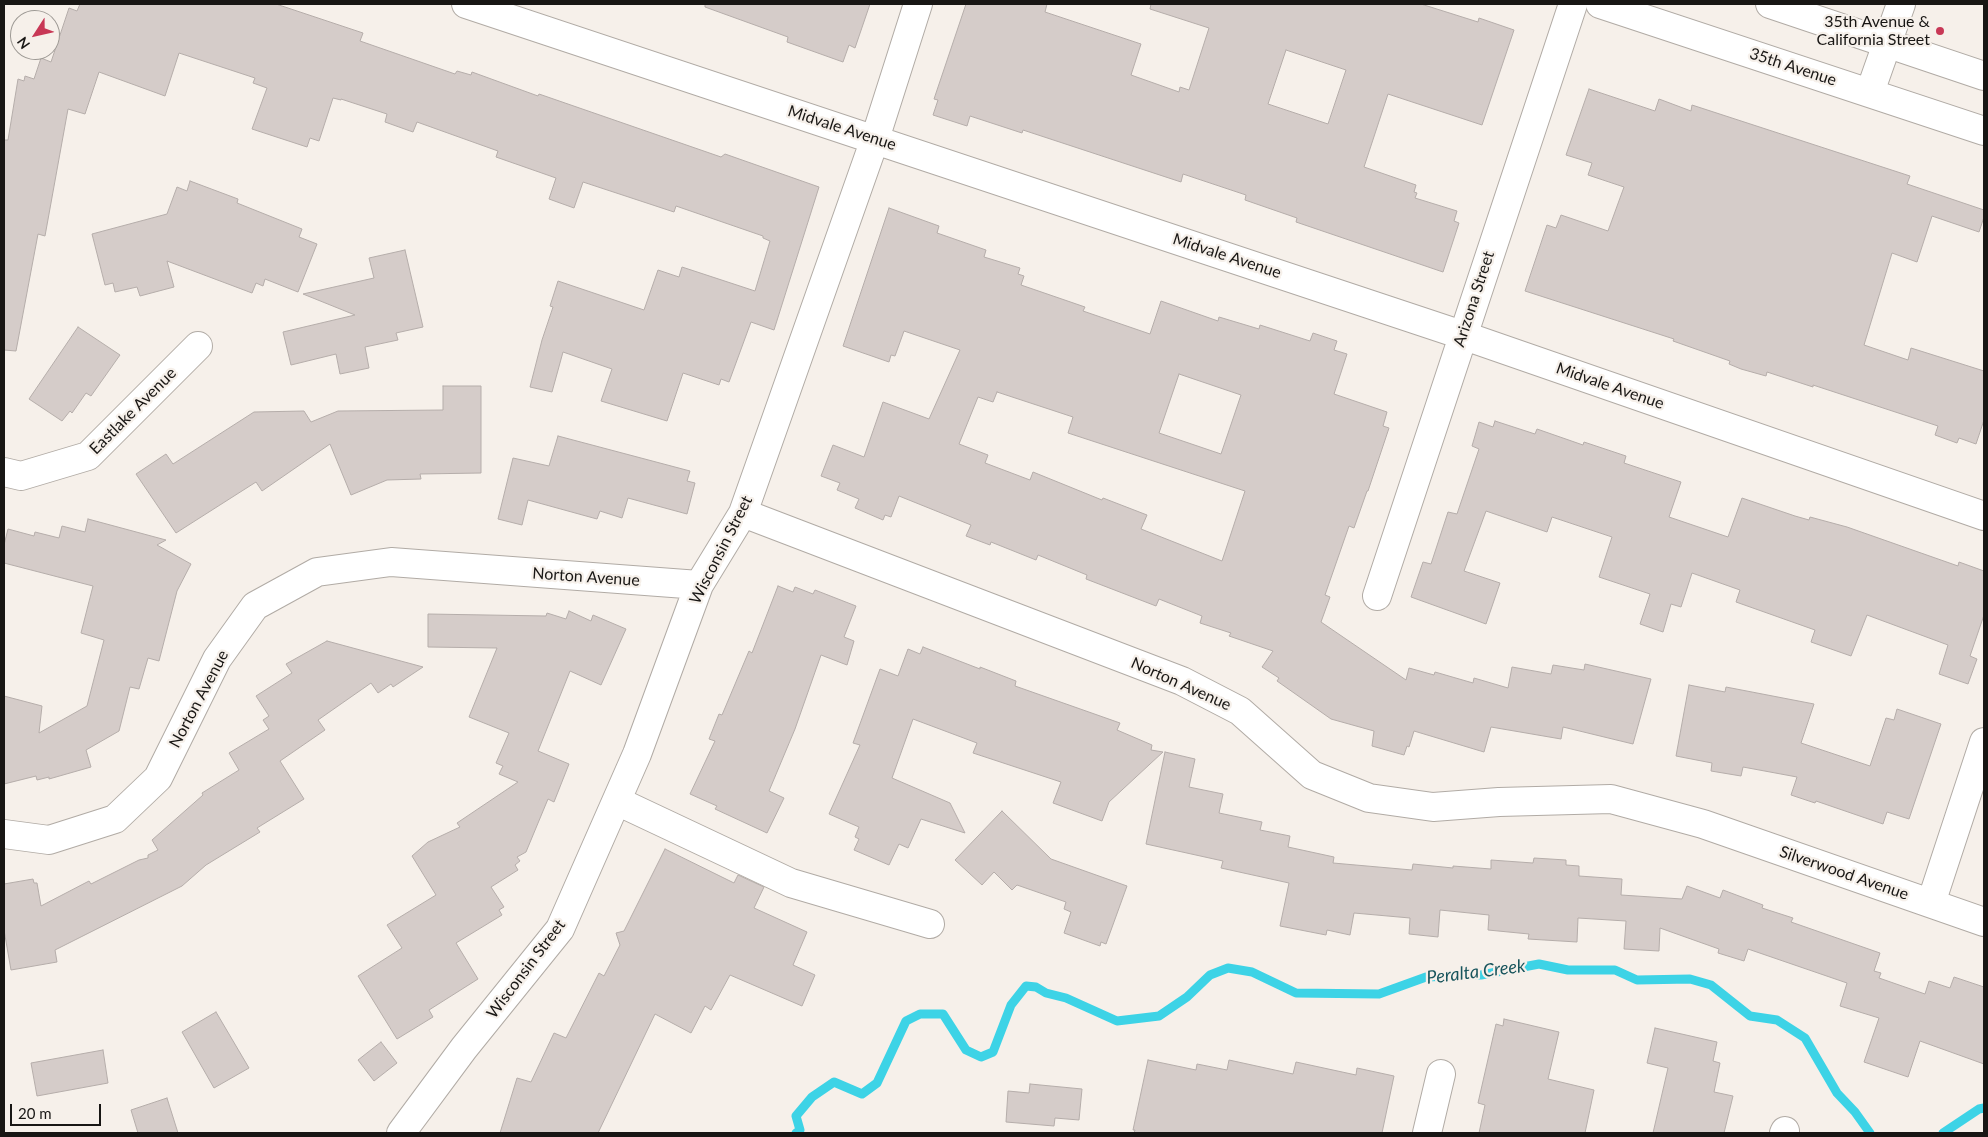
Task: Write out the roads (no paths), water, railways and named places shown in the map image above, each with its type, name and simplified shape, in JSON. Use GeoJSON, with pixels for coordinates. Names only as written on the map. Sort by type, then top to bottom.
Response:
{"type":"FeatureCollection","features":[{"type":"Feature","properties":{"kind":"street","name":"Midvale Avenue"},"geometry":{"type":"LineString","coordinates":[[466,4],[1462,335],[1984,516]]}},
{"type":"Feature","properties":{"kind":"street","name":"Wisconsin Street"},"geometry":{"type":"LineString","coordinates":[[401,1133],[464,1048],[560,929],[637,754],[699,585],[743,513],[874,139],[918,4]]}},
{"type":"Feature","properties":{"kind":"street","name":"Arizona Street"},"geometry":{"type":"LineString","coordinates":[[1377,596],[1573,4]]}},
{"type":"Feature","properties":{"kind":"street","name":"35th Avenue"},"geometry":{"type":"LineString","coordinates":[[1600,4],[1984,131]]}},
{"type":"Feature","properties":{"kind":"street"},"geometry":{"type":"LineString","coordinates":[[1770,4],[1984,76]]}},
{"type":"Feature","properties":{"kind":"street"},"geometry":{"type":"LineString","coordinates":[[1870,92],[1901,4]]}},
{"type":"Feature","properties":{"kind":"street","name":"Eastlake Avenue"},"geometry":{"type":"LineString","coordinates":[[4,472],[21,476],[88,456],[198,346]]}},
{"type":"Feature","properties":{"kind":"street","name":"Norton Avenue"},"geometry":{"type":"LineString","coordinates":[[743,513],[1182,681],[1240,711],[1312,775],[1369,798],[1433,807],[1499,802],[1611,799],[1703,824]]}},
{"type":"Feature","properties":{"kind":"street","name":"Norton Avenue"},"geometry":{"type":"LineString","coordinates":[[4,834],[49,840],[115,819],[158,778],[217,659],[255,606],[317,572],[391,562],[699,585]]}},
{"type":"Feature","properties":{"kind":"street"},"geometry":{"type":"LineString","coordinates":[[1931,903],[1984,742]]}},
{"type":"Feature","properties":{"kind":"street"},"geometry":{"type":"LineString","coordinates":[[617,801],[791,883],[930,924]]}},
{"type":"Feature","properties":{"kind":"street","name":"Silverwood Avenue"},"geometry":{"type":"LineString","coordinates":[[1703,824],[1984,922]]}},
{"type":"Feature","properties":{"kind":"street"},"geometry":{"type":"LineString","coordinates":[[1427,1133],[1441,1074]]}},
{"type":"Feature","properties":{"kind":"waterway","name":"Peralta Creek"},"geometry":{"type":"LineString","coordinates":[[796,1133],[800,1130],[796,1116],[812,1097],[834,1082],[862,1094],[877,1083],[906,1021],[920,1014],[943,1014],[966,1050],[981,1057],[993,1052],[1011,1005],[1026,986],[1036,987],[1046,993],[1066,998],[1117,1021],[1159,1016],[1187,997],[1210,975],[1228,968],[1252,972],[1296,993],[1379,994],[1426,977],[1481,975],[1539,964],[1568,970],[1615,970],[1637,980],[1690,979],[1711,985],[1750,1016],[1777,1020],[1805,1038],[1837,1093],[1855,1112],[1870,1133]]}},
{"type":"Feature","properties":{"kind":"waterway","name":"Peralta Creek"},"geometry":{"type":"LineString","coordinates":[[1943,1133],[1979,1109],[1984,1108]]}},
{"type":"Feature","properties":{"kind":"place","name":"35th Avenue & California Street"},"geometry":{"type":"Point","coordinates":[1940,31]}}]}
